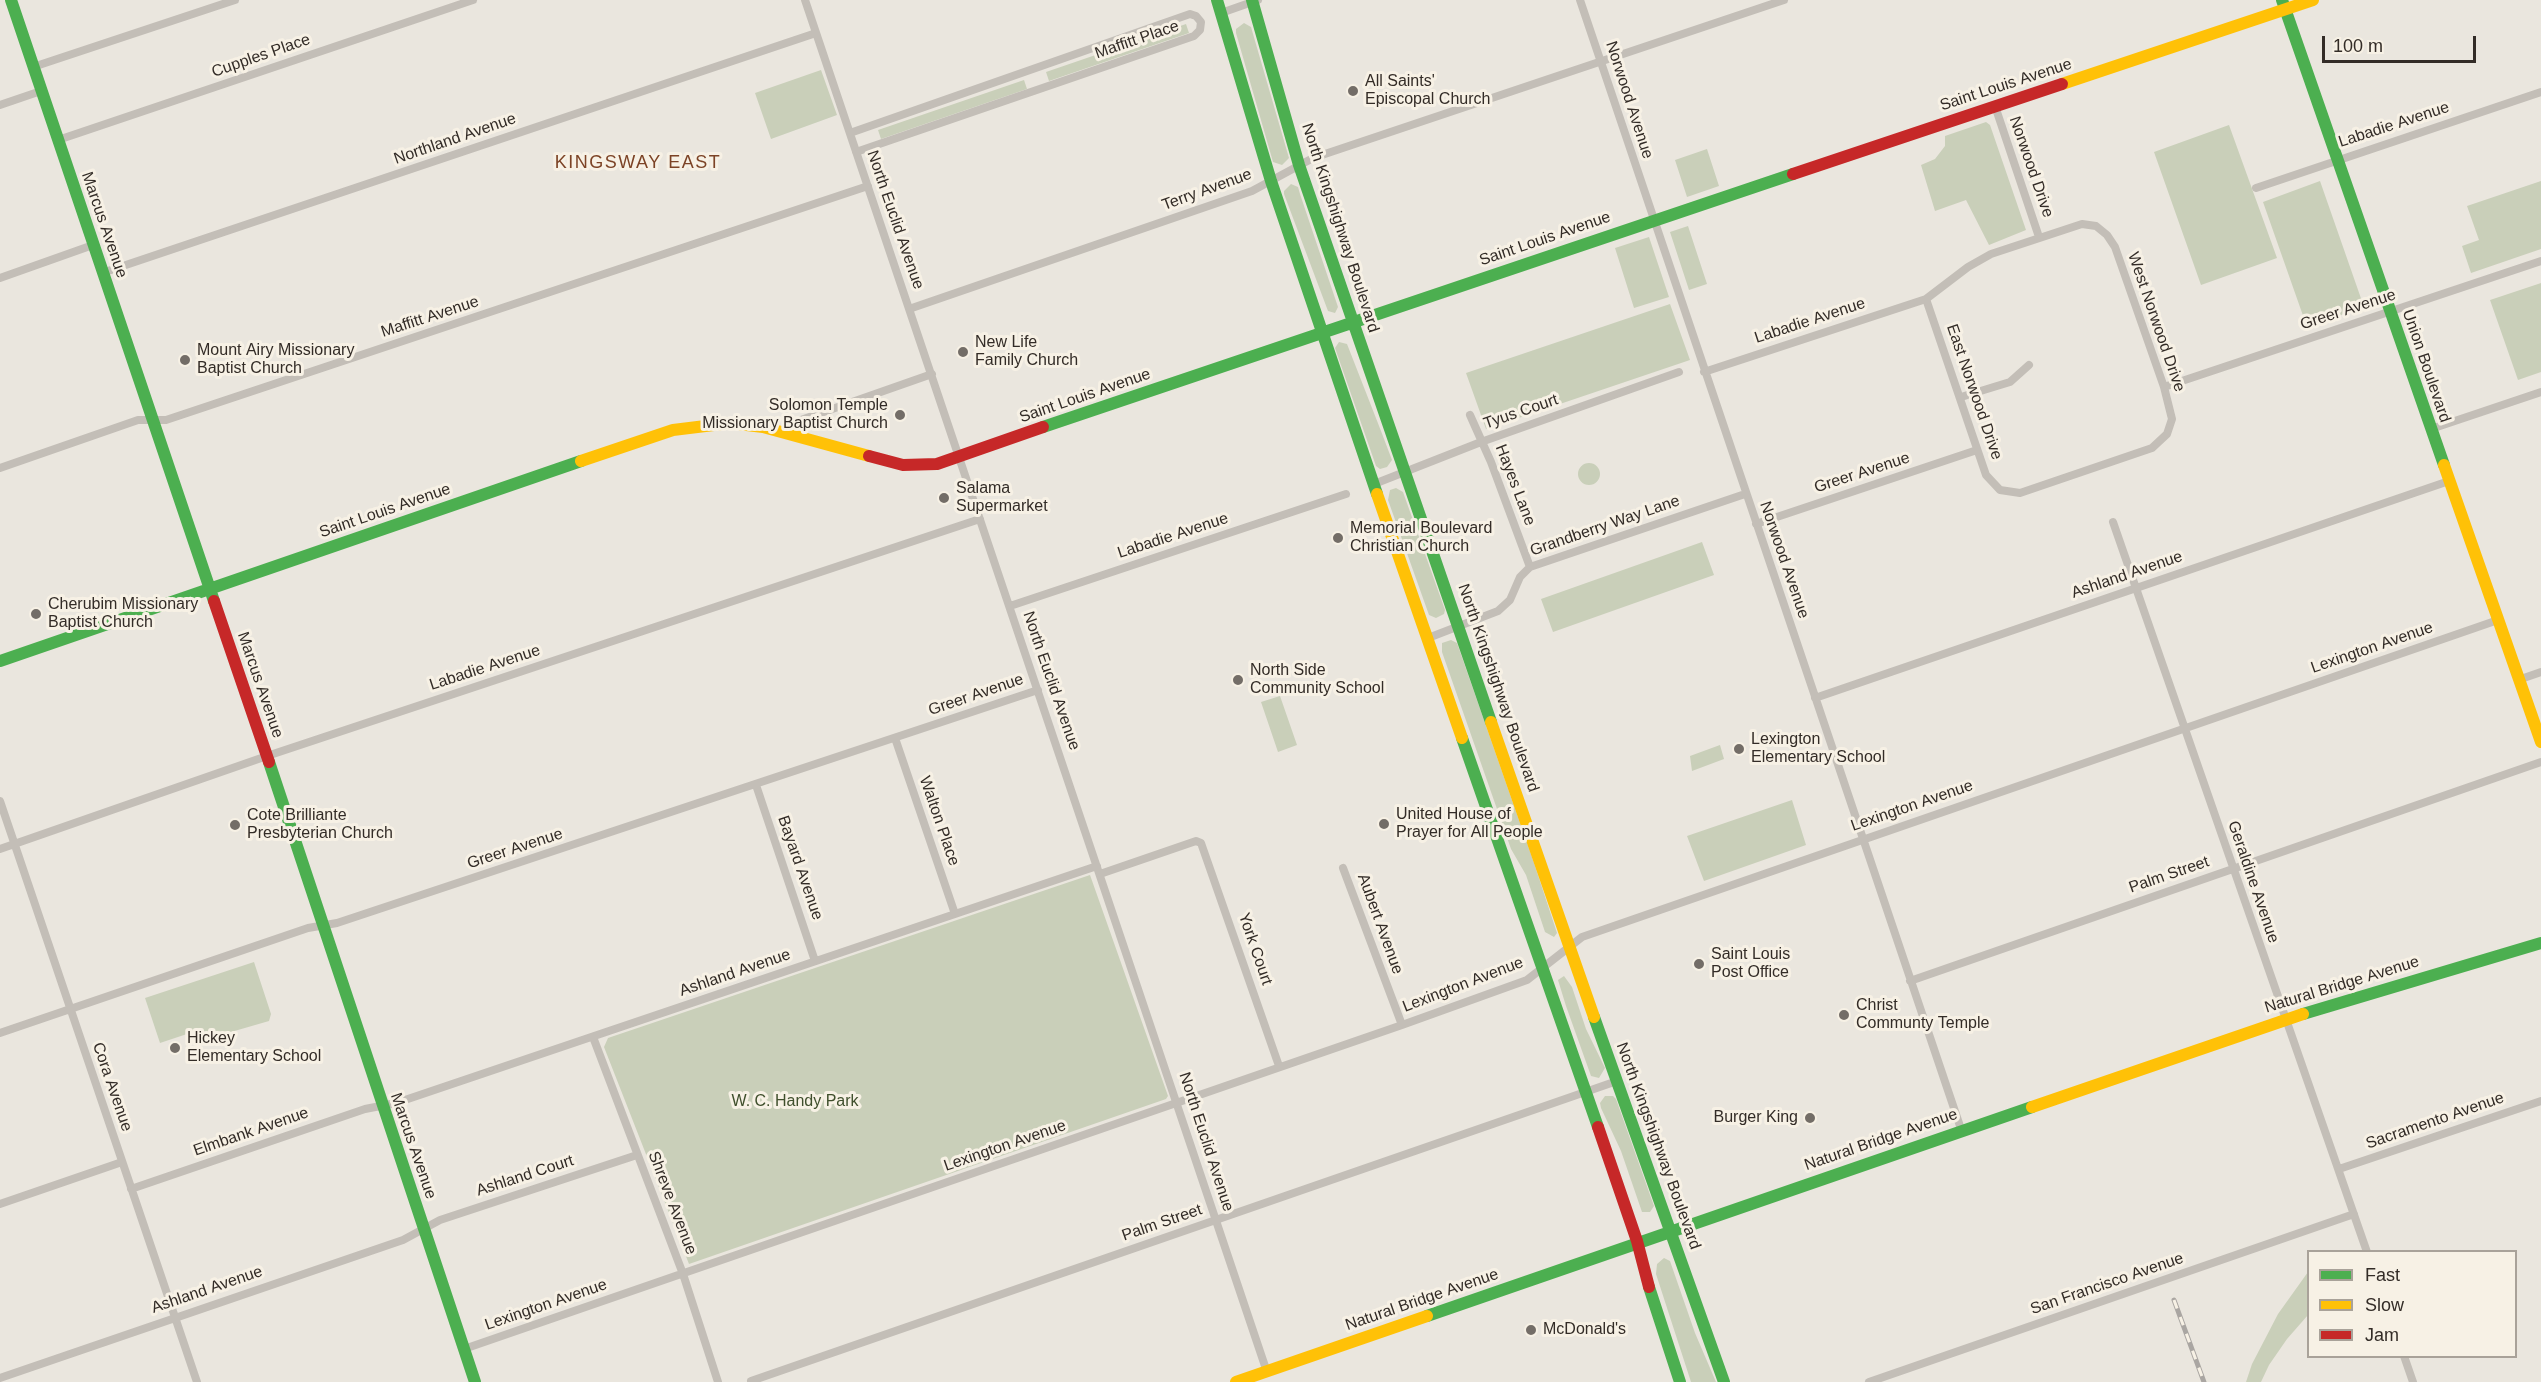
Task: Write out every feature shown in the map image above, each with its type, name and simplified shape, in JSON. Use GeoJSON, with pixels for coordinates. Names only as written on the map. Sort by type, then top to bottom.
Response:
{"type":"FeatureCollection","features":[{"type":"Feature","properties":{"kind":"main road","name":"Marcus Avenue"},"geometry":{"type":"LineString","coordinates":[[10,0],[267,756],[381,1106],[475,1382]]}},
{"type":"Feature","properties":{"kind":"main road"},"geometry":{"type":"LineString","coordinates":[[1217,0],[1271,181],[1320,332],[1586,1092],[1637,1242],[1655,1310],[1680,1382]]}},
{"type":"Feature","properties":{"kind":"main road","name":"Saint Louis Avenue"},"geometry":{"type":"LineString","coordinates":[[0,661],[673,430],[698,425],[730,423],[787,431],[903,465],[931,465],[960,457],[1320,332],[1995,106],[2283,5],[2313,0]]}},
{"type":"Feature","properties":{"kind":"main road","name":"North Kingshighway Boulevard"},"geometry":{"type":"LineString","coordinates":[[1254,1],[1299,165],[1569,947],[1724,1382]]}},
{"type":"Feature","properties":{"kind":"main road","name":"Union Boulevard"},"geometry":{"type":"LineString","coordinates":[[2283,5],[2541,742]]}},
{"type":"Feature","properties":{"kind":"main road","name":"Natural Bridge Avenue"},"geometry":{"type":"LineString","coordinates":[[1236,1382],[1961,1129],[2286,1019],[2541,943]]}},
{"type":"Feature","properties":{"kind":"street"},"geometry":{"type":"LineString","coordinates":[[33,67],[235,0]]}},
{"type":"Feature","properties":{"kind":"street","name":"Cupples Place"},"geometry":{"type":"LineString","coordinates":[[58,140],[473,0]]}},
{"type":"Feature","properties":{"kind":"street","name":"North Euclid Avenue"},"geometry":{"type":"LineString","coordinates":[[805,0],[1266,1372]]}},
{"type":"Feature","properties":{"kind":"street","name":"Norwood Avenue"},"geometry":{"type":"LineString","coordinates":[[1580,0],[1961,1129]]}},
{"type":"Feature","properties":{"kind":"street","name":"Terry Avenue"},"geometry":{"type":"LineString","coordinates":[[909,309],[1252,191],[1313,158],[1784,0]]}},
{"type":"Feature","properties":{"kind":"street"},"geometry":{"type":"LineString","coordinates":[[1221,13],[1254,1]]}},
{"type":"Feature","properties":{"kind":"street","name":"Maffitt Place"},"geometry":{"type":"LineString","coordinates":[[850,134],[1190,14],[1196,16],[1201,22],[1200,30],[1194,36],[856,152]]}},
{"type":"Feature","properties":{"kind":"street","name":"Northland Avenue"},"geometry":{"type":"LineString","coordinates":[[102,273],[816,33]]}},
{"type":"Feature","properties":{"kind":"street"},"geometry":{"type":"LineString","coordinates":[[0,105],[41,91]]}},
{"type":"Feature","properties":{"kind":"street","name":"Labadie Avenue"},"geometry":{"type":"LineString","coordinates":[[2256,188],[2541,92]]}},
{"type":"Feature","properties":{"kind":"street","name":"Norwood Drive"},"geometry":{"type":"LineString","coordinates":[[1995,106],[2039,237]]}},
{"type":"Feature","properties":{"kind":"street","name":"Maffitt Avenue"},"geometry":{"type":"LineString","coordinates":[[0,468],[138,420],[166,420],[868,186]]}},
{"type":"Feature","properties":{"kind":"street","name":"Labadie Avenue"},"geometry":{"type":"LineString","coordinates":[[1704,372],[1926,299],[1968,267],[1991,254],[2082,224],[2096,226]]}},
{"type":"Feature","properties":{"kind":"street","name":"West Norwood Drive"},"geometry":{"type":"LineString","coordinates":[[2000,490],[2020,493],[2152,448],[2167,434],[2172,419],[2164,387],[2115,247],[2107,235],[2096,226]]}},
{"type":"Feature","properties":{"kind":"street"},"geometry":{"type":"LineString","coordinates":[[0,278],[93,245]]}},
{"type":"Feature","properties":{"kind":"street","name":"Greer Avenue"},"geometry":{"type":"LineString","coordinates":[[2164,387],[2541,261]]}},
{"type":"Feature","properties":{"kind":"street","name":"East Norwood Drive"},"geometry":{"type":"LineString","coordinates":[[1926,299],[1986,475],[2000,490]]}},
{"type":"Feature","properties":{"kind":"street"},"geometry":{"type":"LineString","coordinates":[[1961,397],[2010,382],[2029,365]]}},
{"type":"Feature","properties":{"kind":"street","name":"Tyus Court"},"geometry":{"type":"LineString","coordinates":[[1374,484],[1482,442],[1679,372]]}},
{"type":"Feature","properties":{"kind":"street"},"geometry":{"type":"LineString","coordinates":[[787,431],[798,421],[932,374]]}},
{"type":"Feature","properties":{"kind":"street"},"geometry":{"type":"LineString","coordinates":[[2431,429],[2541,392]]}},
{"type":"Feature","properties":{"kind":"street","name":"Hayes Lane"},"geometry":{"type":"LineString","coordinates":[[1470,415],[1530,567]]}},
{"type":"Feature","properties":{"kind":"street","name":"Greer Avenue"},"geometry":{"type":"LineString","coordinates":[[1756,524],[1977,450]]}},
{"type":"Feature","properties":{"kind":"street","name":"Ashland Avenue"},"geometry":{"type":"LineString","coordinates":[[1815,698],[2449,481]]}},
{"type":"Feature","properties":{"kind":"street","name":"Labadie Avenue"},"geometry":{"type":"LineString","coordinates":[[1010,606],[1346,494]]}},
{"type":"Feature","properties":{"kind":"street","name":"Grandberry Way Lane"},"geometry":{"type":"LineString","coordinates":[[1428,638],[1498,611],[1510,600],[1520,576],[1530,567],[1745,494]]}},
{"type":"Feature","properties":{"kind":"street","name":"Labadie Avenue"},"geometry":{"type":"LineString","coordinates":[[0,849],[267,756],[980,519]]}},
{"type":"Feature","properties":{"kind":"street","name":"Geraldine Avenue"},"geometry":{"type":"LineString","coordinates":[[2113,522],[2367,1250]]}},
{"type":"Feature","properties":{"kind":"street","name":"Lexington Avenue"},"geometry":{"type":"LineString","coordinates":[[464,1350],[1527,980],[1582,937],[2498,620]]}},
{"type":"Feature","properties":{"kind":"street"},"geometry":{"type":"LineString","coordinates":[[2518,680],[2541,672]]}},
{"type":"Feature","properties":{"kind":"street","name":"Greer Avenue"},"geometry":{"type":"LineString","coordinates":[[0,1033],[308,928],[756,785],[1038,690]]}},
{"type":"Feature","properties":{"kind":"street","name":"Walton Place"},"geometry":{"type":"LineString","coordinates":[[895,738],[955,914]]}},
{"type":"Feature","properties":{"kind":"street","name":"Palm Street"},"geometry":{"type":"LineString","coordinates":[[1910,981],[2541,762]]}},
{"type":"Feature","properties":{"kind":"street","name":"Bayard Avenue"},"geometry":{"type":"LineString","coordinates":[[756,785],[815,961]]}},
{"type":"Feature","properties":{"kind":"street","name":"Cora Avenue"},"geometry":{"type":"LineString","coordinates":[[0,801],[197,1382]]}},
{"type":"Feature","properties":{"kind":"street","name":"Ashland Avenue"},"geometry":{"type":"LineString","coordinates":[[381,1106],[593,1037],[955,914],[1196,841],[1200,843]]}},
{"type":"Feature","properties":{"kind":"street","name":"York Court"},"geometry":{"type":"LineString","coordinates":[[1200,843],[1279,1066]]}},
{"type":"Feature","properties":{"kind":"street","name":"Aubert Avenue"},"geometry":{"type":"LineString","coordinates":[[1343,868],[1402,1025]]}},
{"type":"Feature","properties":{"kind":"street","name":"Shreve Avenue"},"geometry":{"type":"LineString","coordinates":[[593,1037],[683,1274],[718,1382]]}},
{"type":"Feature","properties":{"kind":"street","name":"Palm Street"},"geometry":{"type":"LineString","coordinates":[[751,1381],[1617,1081]]}},
{"type":"Feature","properties":{"kind":"street","name":"Sacramento Avenue"},"geometry":{"type":"LineString","coordinates":[[2339,1168],[2541,1101]]}},
{"type":"Feature","properties":{"kind":"street","name":"Elmbank Avenue"},"geometry":{"type":"LineString","coordinates":[[131,1189],[365,1109],[381,1106]]}},
{"type":"Feature","properties":{"kind":"street","name":"Ashland Court"},"geometry":{"type":"LineString","coordinates":[[423,1229],[440,1220],[637,1155]]}},
{"type":"Feature","properties":{"kind":"street"},"geometry":{"type":"LineString","coordinates":[[0,1204],[122,1162]]}},
{"type":"Feature","properties":{"kind":"street","name":"San Francisco Avenue"},"geometry":{"type":"LineString","coordinates":[[1869,1382],[2354,1214]]}},
{"type":"Feature","properties":{"kind":"street","name":"Ashland Avenue"},"geometry":{"type":"LineString","coordinates":[[0,1378],[403,1240],[423,1229]]}},
{"type":"Feature","properties":{"kind":"street"},"geometry":{"type":"LineString","coordinates":[[2405,1358],[2413,1382]]}},
{"type":"Feature","properties":{"kind":"green space"},"geometry":{"type":"Polygon","coordinates":[[[1244,23],[1251,27],[1289,158],[1282,165],[1273,162],[1236,33],[1236,29],[1244,23]]]}},
{"type":"Feature","properties":{"kind":"green space"},"geometry":{"type":"Polygon","coordinates":[[[1186,24],[1189,33],[1049,81],[1046,72],[1186,24]]]}},
{"type":"Feature","properties":{"kind":"green space"},"geometry":{"type":"Polygon","coordinates":[[[821,70],[837,115],[771,139],[755,93],[821,70]]]}},
{"type":"Feature","properties":{"kind":"green space"},"geometry":{"type":"Polygon","coordinates":[[[1024,80],[1027,89],[881,139],[878,130],[1024,80]]]}},
{"type":"Feature","properties":{"kind":"green space"},"geometry":{"type":"Polygon","coordinates":[[[1986,122],[1990,125],[2026,230],[1989,245],[1966,200],[1935,211],[1921,165],[1935,159],[1945,146],[1945,136],[1986,122]]]}},
{"type":"Feature","properties":{"kind":"green space"},"geometry":{"type":"Polygon","coordinates":[[[2229,125],[2277,258],[2201,285],[2154,152],[2229,125]]]}},
{"type":"Feature","properties":{"kind":"green space"},"geometry":{"type":"Polygon","coordinates":[[[1707,149],[1719,186],[1687,197],[1675,160],[1707,149]]]}},
{"type":"Feature","properties":{"kind":"green space"},"geometry":{"type":"Polygon","coordinates":[[[2320,181],[2364,307],[2307,327],[2263,202],[2320,181]]]}},
{"type":"Feature","properties":{"kind":"green space"},"geometry":{"type":"Polygon","coordinates":[[[2541,181],[2541,249],[2471,273],[2462,246],[2479,240],[2467,206],[2541,181]]]}},
{"type":"Feature","properties":{"kind":"green space"},"geometry":{"type":"Polygon","coordinates":[[[1291,184],[1298,187],[1338,307],[1335,313],[1328,311],[1284,194],[1291,184]]]}},
{"type":"Feature","properties":{"kind":"green space"},"geometry":{"type":"Polygon","coordinates":[[[1688,226],[1707,284],[1689,290],[1670,232],[1688,226]]]}},
{"type":"Feature","properties":{"kind":"green space"},"geometry":{"type":"Polygon","coordinates":[[[1649,237],[1669,297],[1634,308],[1615,248],[1649,237]]]}},
{"type":"Feature","properties":{"kind":"green space"},"geometry":{"type":"Polygon","coordinates":[[[2541,283],[2541,372],[2518,380],[2490,300],[2541,283]]]}},
{"type":"Feature","properties":{"kind":"green space"},"geometry":{"type":"Polygon","coordinates":[[[1670,304],[1690,360],[1486,429],[1466,373],[1670,304]]]}},
{"type":"Feature","properties":{"kind":"green space"},"geometry":{"type":"Polygon","coordinates":[[[1339,342],[1347,344],[1381,431],[1392,460],[1387,467],[1380,469],[1376,466],[1335,348],[1339,342]]]}},
{"type":"Feature","properties":{"kind":"green space"},"geometry":{"type":"Polygon","coordinates":[[[1589,463],[1597,466],[1600,474],[1597,482],[1589,485],[1581,482],[1578,474],[1581,466],[1589,463]]]}},
{"type":"Feature","properties":{"kind":"green space"},"geometry":{"type":"Polygon","coordinates":[[[1396,488],[1403,492],[1445,610],[1444,614],[1436,618],[1429,615],[1388,500],[1390,490],[1396,488]]]}},
{"type":"Feature","properties":{"kind":"green space"},"geometry":{"type":"Polygon","coordinates":[[[1702,542],[1714,575],[1553,632],[1541,599],[1702,542]]]}},
{"type":"Feature","properties":{"kind":"green space"},"geometry":{"type":"Polygon","coordinates":[[[1451,640],[1457,643],[1534,863],[1557,933],[1554,937],[1545,932],[1526,875],[1511,849],[1442,652],[1442,643],[1451,640]]]}},
{"type":"Feature","properties":{"kind":"green space"},"geometry":{"type":"Polygon","coordinates":[[[1280,696],[1297,745],[1278,752],[1261,702],[1280,696]]]}},
{"type":"Feature","properties":{"kind":"green space"},"geometry":{"type":"Polygon","coordinates":[[[1720,745],[1724,759],[1692,771],[1690,756],[1720,745]]]}},
{"type":"Feature","properties":{"kind":"green space"},"geometry":{"type":"Polygon","coordinates":[[[1792,800],[1806,845],[1704,881],[1687,836],[1792,800]]]}},
{"type":"Feature","properties":{"kind":"green space","name":"W. C. Handy Park"},"geometry":{"type":"Polygon","coordinates":[[[1090,875],[1168,1096],[1166,1099],[689,1264],[604,1047],[608,1038],[1090,875]]]}},
{"type":"Feature","properties":{"kind":"green space"},"geometry":{"type":"Polygon","coordinates":[[[254,962],[271,1014],[269,1021],[193,1043],[190,1033],[160,1043],[145,998],[254,962]]]}},
{"type":"Feature","properties":{"kind":"green space"},"geometry":{"type":"Polygon","coordinates":[[[1564,976],[1572,987],[1586,1029],[1605,1068],[1599,1078],[1591,1076],[1566,1006],[1558,980],[1564,976]]]}},
{"type":"Feature","properties":{"kind":"green space"},"geometry":{"type":"Polygon","coordinates":[[[1605,1096],[1613,1096],[1616,1099],[1654,1206],[1650,1212],[1642,1212],[1621,1151],[1601,1108],[1600,1103],[1605,1096]]]}},
{"type":"Feature","properties":{"kind":"green space"},"geometry":{"type":"Polygon","coordinates":[[[1664,1258],[1670,1261],[1695,1333],[1716,1382],[1691,1382],[1656,1274],[1657,1264],[1664,1258]]]}},
{"type":"Feature","properties":{"kind":"green space"},"geometry":{"type":"Polygon","coordinates":[[[2307,1273],[2307,1316],[2287,1339],[2269,1365],[2261,1382],[2246,1382],[2252,1364],[2278,1314],[2307,1273]]]}},
{"type":"Feature","properties":{"kind":"railway"},"geometry":{"type":"LineString","coordinates":[[2174,1300],[2204,1382]]}},
{"type":"Feature","properties":{"kind":"traffic: fast"},"geometry":{"type":"LineString","coordinates":[[11,0],[214,601]]}},
{"type":"Feature","properties":{"kind":"traffic: fast"},"geometry":{"type":"LineString","coordinates":[[1217,0],[1271,181],[1377,494]]}},
{"type":"Feature","properties":{"kind":"traffic: fast"},"geometry":{"type":"LineString","coordinates":[[1252,0],[1299,165],[1491,722]]}},
{"type":"Feature","properties":{"kind":"traffic: fast"},"geometry":{"type":"LineString","coordinates":[[2282,0],[2444,465]]}},
{"type":"Feature","properties":{"kind":"traffic: fast"},"geometry":{"type":"LineString","coordinates":[[1043,427],[1793,174]]}},
{"type":"Feature","properties":{"kind":"traffic: fast"},"geometry":{"type":"LineString","coordinates":[[0,661],[581,461]]}},
{"type":"Feature","properties":{"kind":"traffic: fast"},"geometry":{"type":"LineString","coordinates":[[1462,738],[1598,1127]]}},
{"type":"Feature","properties":{"kind":"traffic: fast"},"geometry":{"type":"LineString","coordinates":[[269,762],[475,1382]]}},
{"type":"Feature","properties":{"kind":"traffic: fast"},"geometry":{"type":"LineString","coordinates":[[2303,1014],[2541,943]]}},
{"type":"Feature","properties":{"kind":"traffic: fast"},"geometry":{"type":"LineString","coordinates":[[1594,1017],[1724,1382]]}},
{"type":"Feature","properties":{"kind":"traffic: fast"},"geometry":{"type":"LineString","coordinates":[[1427,1316],[2032,1107]]}},
{"type":"Feature","properties":{"kind":"traffic: fast"},"geometry":{"type":"LineString","coordinates":[[1649,1287],[1680,1382]]}},
{"type":"Feature","properties":{"kind":"traffic: slow"},"geometry":{"type":"LineString","coordinates":[[2062,84],[2313,0]]}},
{"type":"Feature","properties":{"kind":"traffic: slow"},"geometry":{"type":"LineString","coordinates":[[581,461],[673,430],[730,423],[763,427],[869,456]]}},
{"type":"Feature","properties":{"kind":"traffic: slow"},"geometry":{"type":"LineString","coordinates":[[2444,465],[2541,742]]}},
{"type":"Feature","properties":{"kind":"traffic: slow"},"geometry":{"type":"LineString","coordinates":[[1377,494],[1462,738]]}},
{"type":"Feature","properties":{"kind":"traffic: slow"},"geometry":{"type":"LineString","coordinates":[[1491,722],[1594,1017]]}},
{"type":"Feature","properties":{"kind":"traffic: slow"},"geometry":{"type":"LineString","coordinates":[[2032,1107],[2303,1014]]}},
{"type":"Feature","properties":{"kind":"traffic: slow"},"geometry":{"type":"LineString","coordinates":[[1236,1382],[1427,1316]]}},
{"type":"Feature","properties":{"kind":"traffic: jam"},"geometry":{"type":"LineString","coordinates":[[1793,174],[2062,84]]}},
{"type":"Feature","properties":{"kind":"traffic: jam"},"geometry":{"type":"LineString","coordinates":[[869,456],[903,465],[937,464],[1043,427]]}},
{"type":"Feature","properties":{"kind":"traffic: jam"},"geometry":{"type":"LineString","coordinates":[[214,601],[269,762]]}},
{"type":"Feature","properties":{"kind":"traffic: jam"},"geometry":{"type":"LineString","coordinates":[[1598,1127],[1637,1241],[1649,1287]]}},
{"type":"Feature","properties":{"kind":"place","name":"All Saints' Episcopal Church"},"geometry":{"type":"Point","coordinates":[1353,91]}},
{"type":"Feature","properties":{"kind":"place","name":"New Life Family Church"},"geometry":{"type":"Point","coordinates":[963,352]}},
{"type":"Feature","properties":{"kind":"place","name":"Mount Airy Missionary Baptist Church"},"geometry":{"type":"Point","coordinates":[185,360]}},
{"type":"Feature","properties":{"kind":"place","name":"Solomon Temple Missionary Baptist Church"},"geometry":{"type":"Point","coordinates":[900,415]}},
{"type":"Feature","properties":{"kind":"place","name":"Salama Supermarket"},"geometry":{"type":"Point","coordinates":[944,498]}},
{"type":"Feature","properties":{"kind":"place","name":"Memorial Boulevard Christian Church"},"geometry":{"type":"Point","coordinates":[1338,538]}},
{"type":"Feature","properties":{"kind":"place","name":"Cherubim Missionary Baptist Church"},"geometry":{"type":"Point","coordinates":[36,614]}},
{"type":"Feature","properties":{"kind":"place","name":"North Side Community School"},"geometry":{"type":"Point","coordinates":[1238,680]}},
{"type":"Feature","properties":{"kind":"place","name":"Lexington Elementary School"},"geometry":{"type":"Point","coordinates":[1739,749]}},
{"type":"Feature","properties":{"kind":"place","name":"United House of Prayer for All People"},"geometry":{"type":"Point","coordinates":[1384,824]}},
{"type":"Feature","properties":{"kind":"place","name":"Cote Brilliante Presbyterian Church"},"geometry":{"type":"Point","coordinates":[235,825]}},
{"type":"Feature","properties":{"kind":"place","name":"Saint Louis Post Office"},"geometry":{"type":"Point","coordinates":[1699,964]}},
{"type":"Feature","properties":{"kind":"place","name":"Christ Communty Temple"},"geometry":{"type":"Point","coordinates":[1844,1015]}},
{"type":"Feature","properties":{"kind":"place","name":"Hickey Elementary School"},"geometry":{"type":"Point","coordinates":[175,1048]}},
{"type":"Feature","properties":{"kind":"place","name":"Burger King"},"geometry":{"type":"Point","coordinates":[1810,1118]}},
{"type":"Feature","properties":{"kind":"place","name":"McDonald's"},"geometry":{"type":"Point","coordinates":[1531,1330]}},
{"type":"Feature","properties":{"kind":"district","name":"KINGSWAY EAST"},"geometry":{"type":"Point","coordinates":[638,163]}}]}
